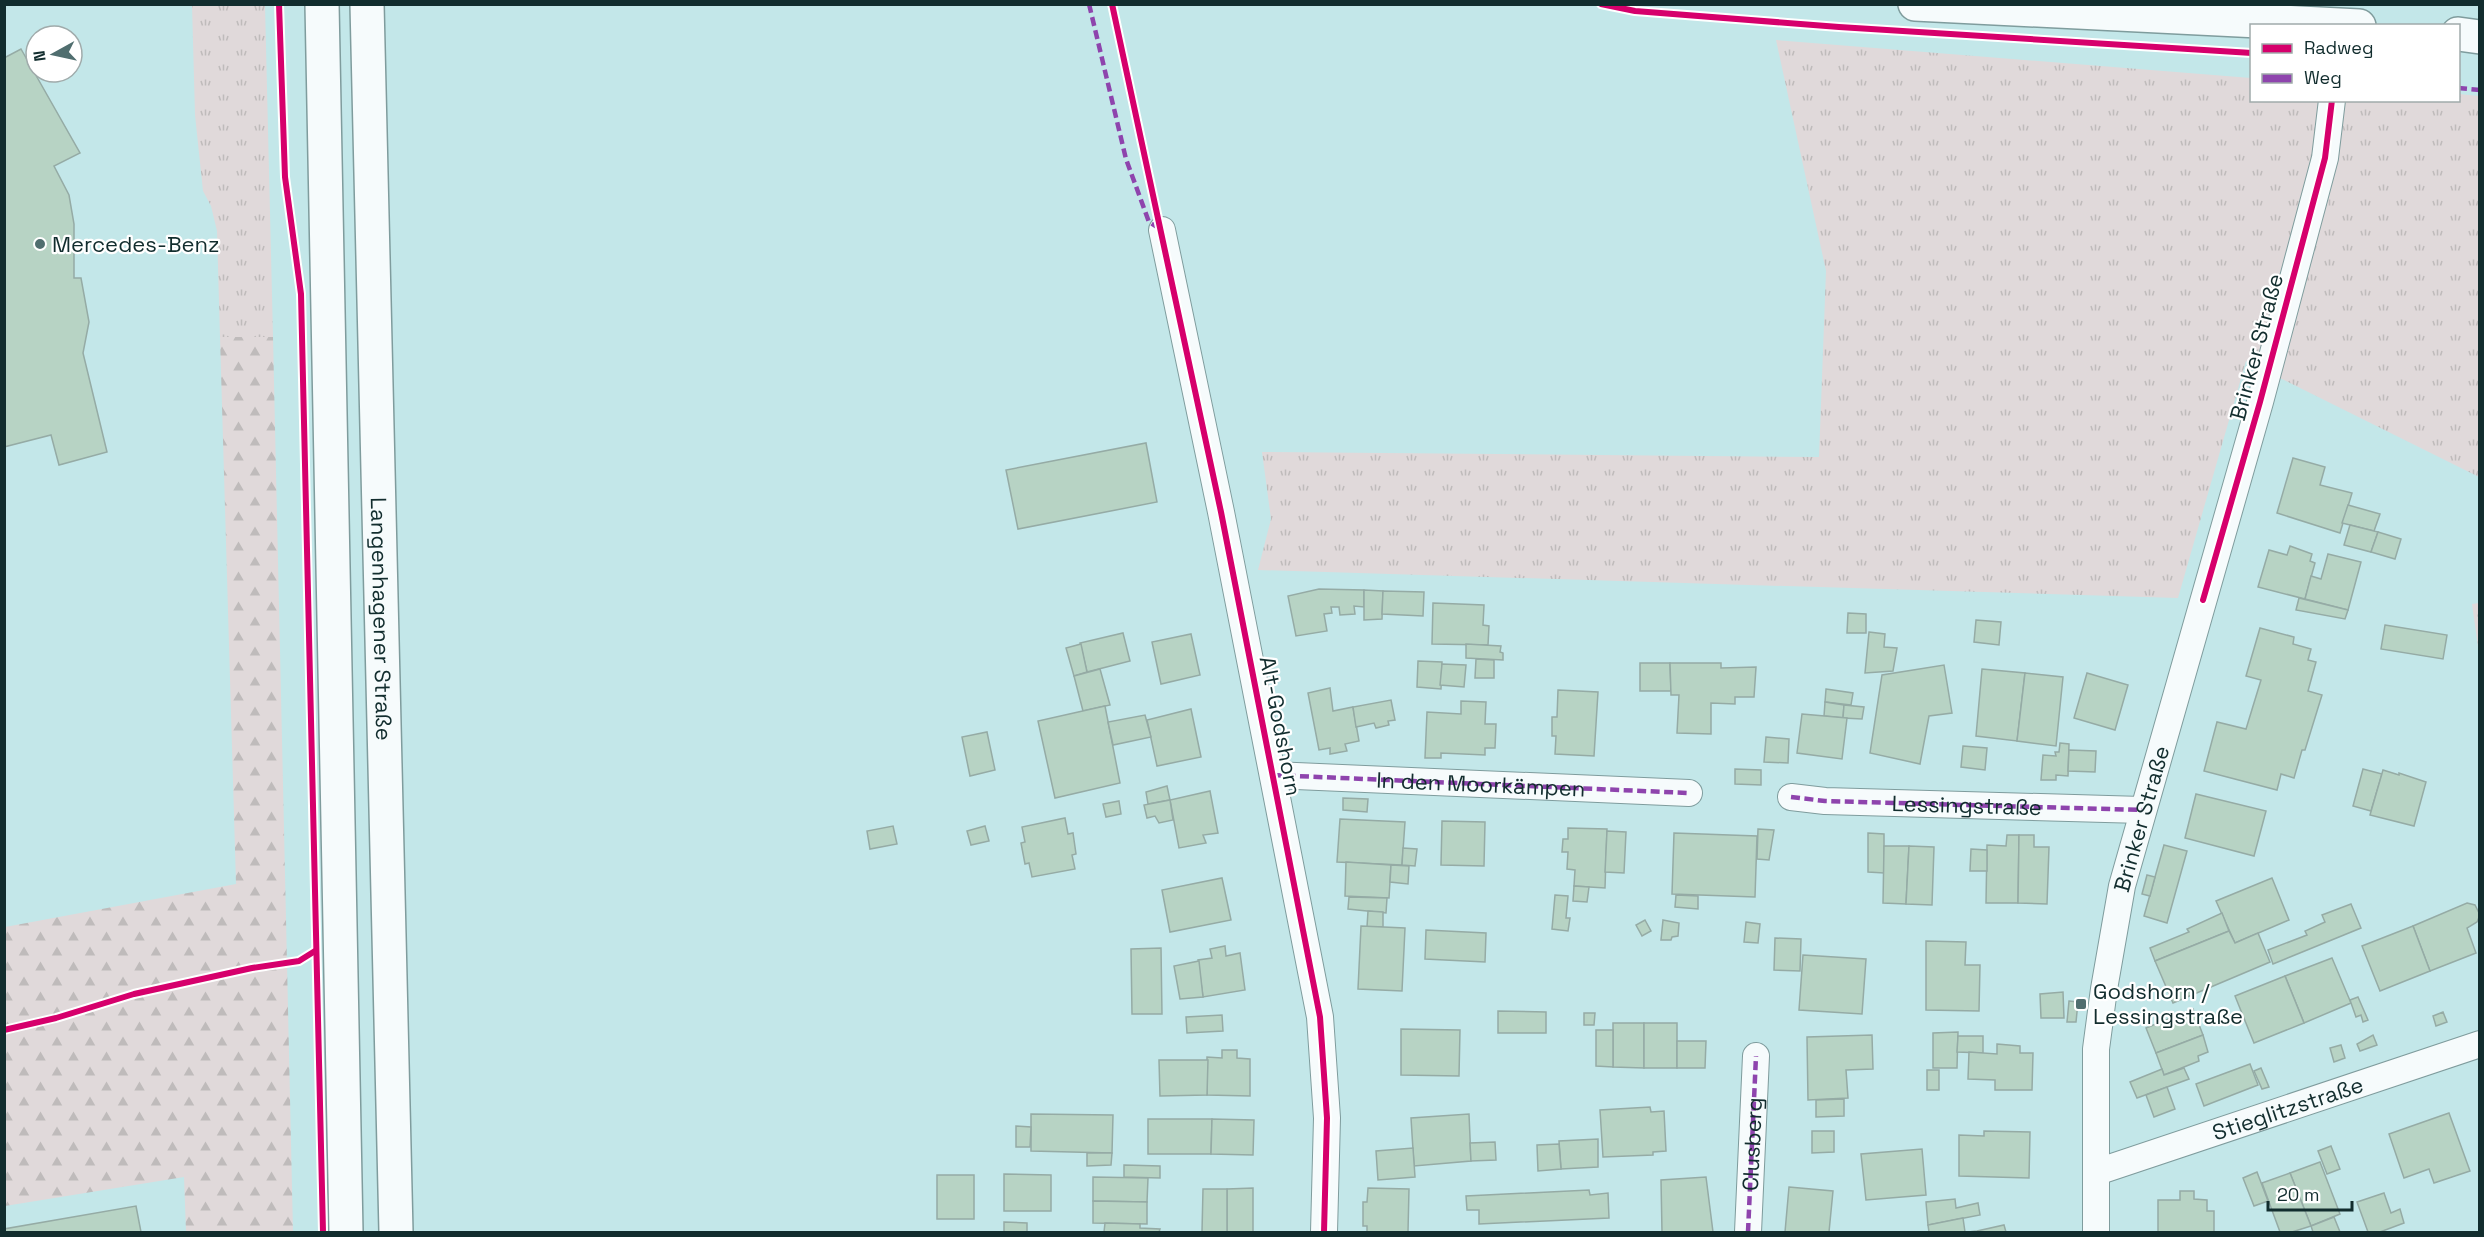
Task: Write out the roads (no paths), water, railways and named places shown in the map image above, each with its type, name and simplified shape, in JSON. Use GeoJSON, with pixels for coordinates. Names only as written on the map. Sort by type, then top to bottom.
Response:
{"type":"FeatureCollection","features":[{"type":"Feature","properties":{"kind":"main road","name":"Langenhagener Straße"},"geometry":{"type":"LineString","coordinates":[[322,4],[346,1233]]}},
{"type":"Feature","properties":{"kind":"main road","name":"Langenhagener Straße"},"geometry":{"type":"LineString","coordinates":[[367,4],[396,1233]]}},
{"type":"Feature","properties":{"kind":"main road"},"geometry":{"type":"LineString","coordinates":[[1915,4],[2340,20]]}},
{"type":"Feature","properties":{"kind":"main road"},"geometry":{"type":"LineString","coordinates":[[2460,34],[2480,37]]}},
{"type":"Feature","properties":{"kind":"street","name":"Brinker Straße"},"geometry":{"type":"LineString","coordinates":[[2096,1233],[2096,1049],[2122,886],[2260,402],[2325,158],[2332,102]]}},
{"type":"Feature","properties":{"kind":"street","name":"Alt-Godshorn"},"geometry":{"type":"LineString","coordinates":[[1162,230],[1223,520],[1320,1017],[1327,1118],[1324,1233]]}},
{"type":"Feature","properties":{"kind":"street","name":"In den Moorkämpen"},"geometry":{"type":"LineString","coordinates":[[1273,775],[1689,793]]}},
{"type":"Feature","properties":{"kind":"street","name":"Lessingstraße"},"geometry":{"type":"LineString","coordinates":[[1791,797],[1825,801],[2142,810]]}},
{"type":"Feature","properties":{"kind":"street","name":"Stieglitzstraße"},"geometry":{"type":"LineString","coordinates":[[2097,1172],[2480,1044]]}},
{"type":"Feature","properties":{"kind":"street","name":"Clusberg"},"geometry":{"type":"LineString","coordinates":[[1748,1233],[1756,1056]]}},
{"type":"Feature","properties":{"kind":"place","name":"Mercedes-Benz"},"geometry":{"type":"Point","coordinates":[40,244]}},
{"type":"Feature","properties":{"kind":"place","name":"Godshorn / Lessingstraße"},"geometry":{"type":"Point","coordinates":[2081,1004]}}]}
